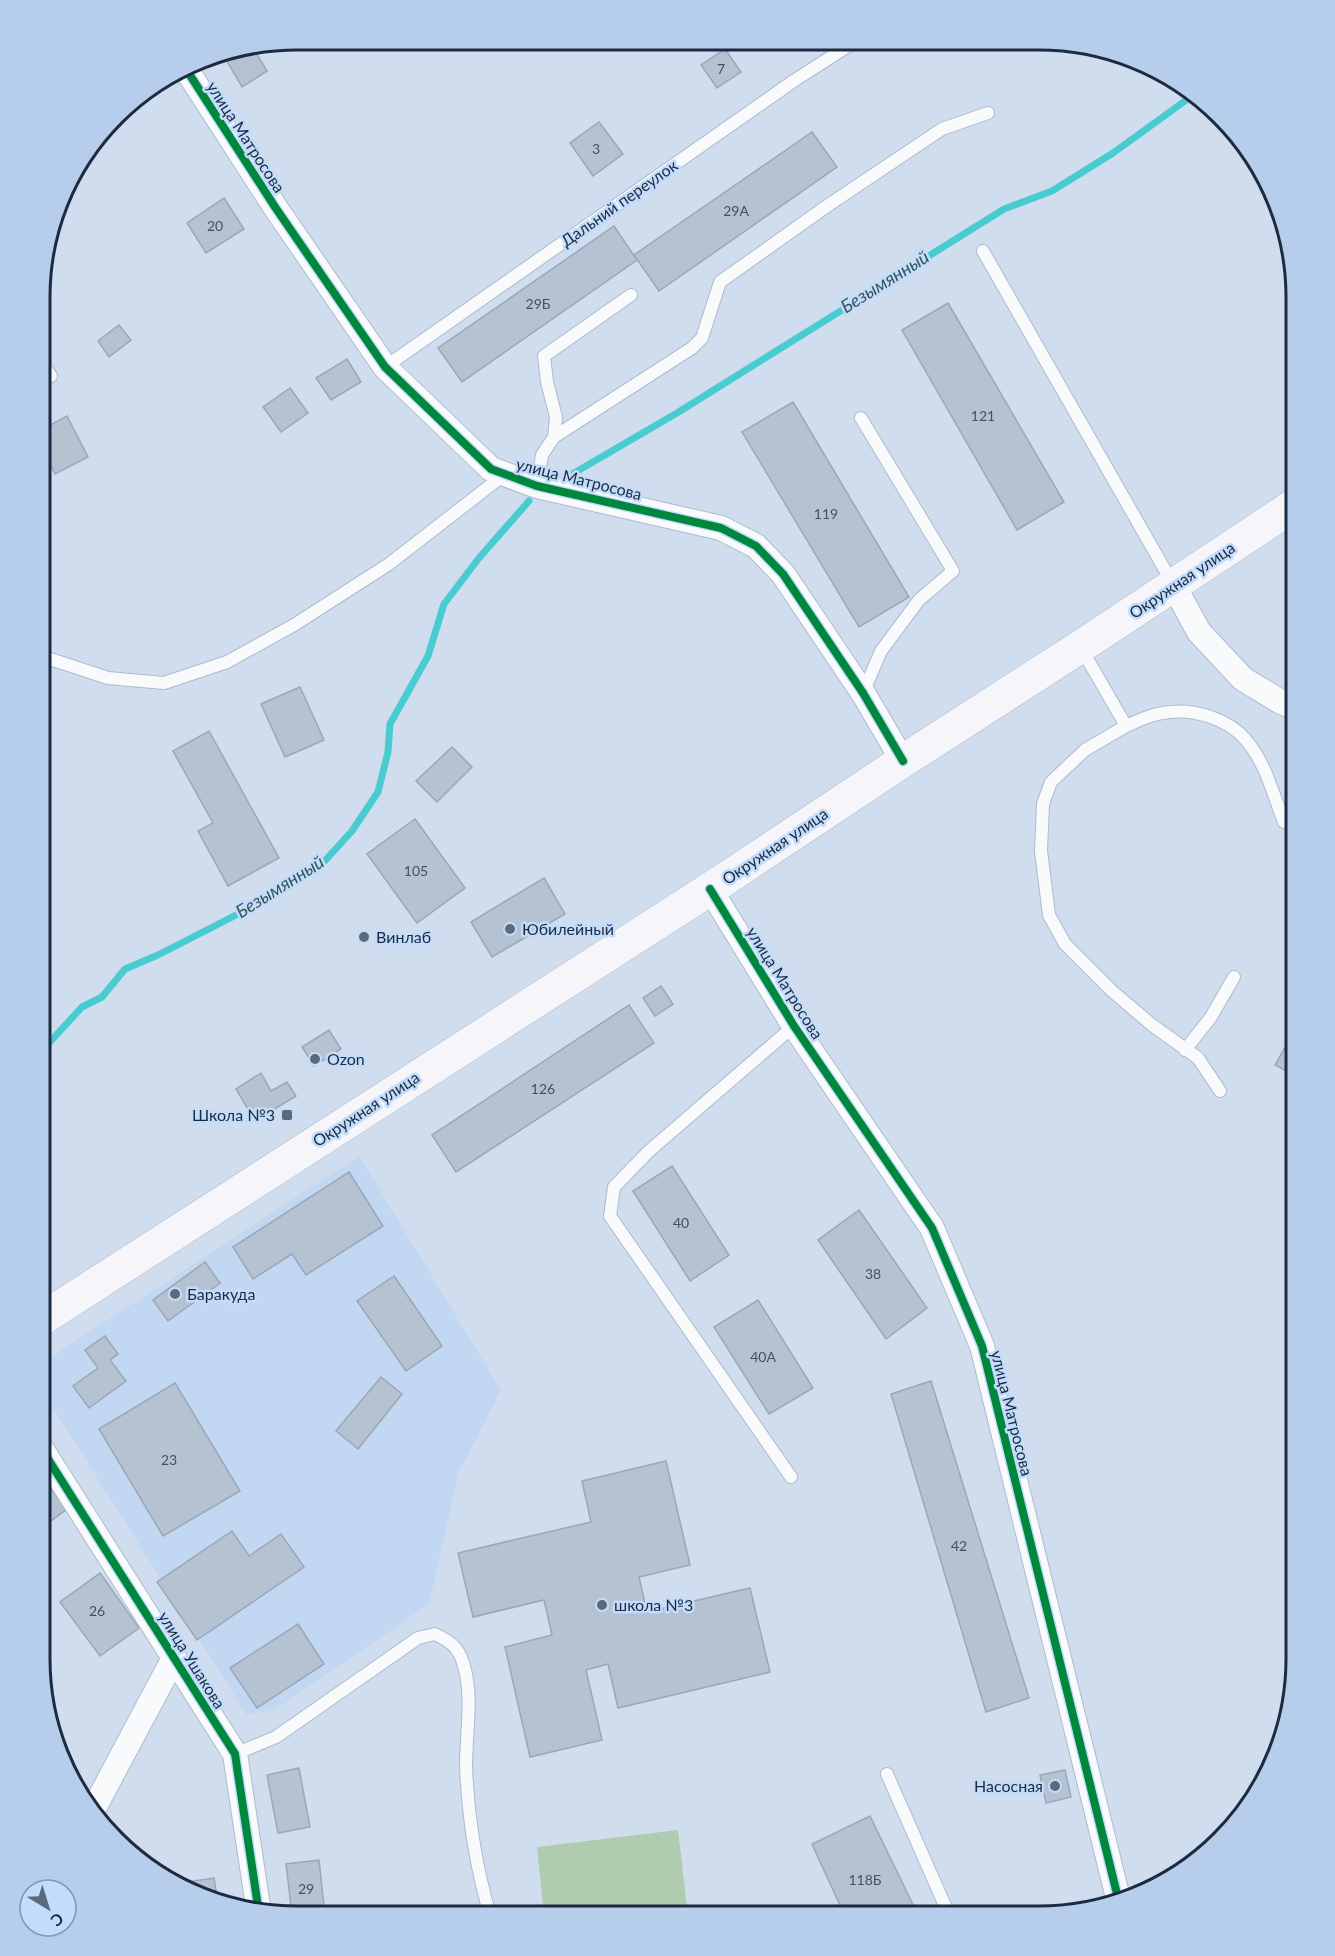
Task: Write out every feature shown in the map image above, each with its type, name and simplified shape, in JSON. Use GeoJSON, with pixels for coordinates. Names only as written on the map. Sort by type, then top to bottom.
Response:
{"type":"FeatureCollection","features":[{"type":"Feature","properties":{"kind":"main road","name":"Окружная улица"},"geometry":{"type":"LineString","coordinates":[[50,1314],[710,889],[1286,511]]}},
{"type":"Feature","properties":{"kind":"street","name":"улица Матросова"},"geometry":{"type":"LineString","coordinates":[[189,74],[275,207],[385,367],[491,469],[537,486],[721,528],[756,546],[783,574],[863,693],[903,761]]}},
{"type":"Feature","properties":{"kind":"street"},"geometry":{"type":"LineString","coordinates":[[1174,586],[1199,632],[1243,679],[1286,704]]}},
{"type":"Feature","properties":{"kind":"street","name":"улица Матросова"},"geometry":{"type":"LineString","coordinates":[[710,889],[794,1026],[932,1228],[982,1347],[1117,1893]]}},
{"type":"Feature","properties":{"kind":"street","name":"улица Ушакова"},"geometry":{"type":"LineString","coordinates":[[50,1462],[235,1754],[258,1903]]}},
{"type":"Feature","properties":{"kind":"street"},"geometry":{"type":"LineString","coordinates":[[96,1804],[174,1658]]}},
{"type":"Feature","properties":{"kind":"lane","name":"Дальний переулок"},"geometry":{"type":"LineString","coordinates":[[385,367],[842,50]]}},
{"type":"Feature","properties":{"kind":"lane"},"geometry":{"type":"LineString","coordinates":[[537,486],[542,455],[554,437],[692,348],[702,338],[720,282],[827,206],[942,129],[988,113]]}},
{"type":"Feature","properties":{"kind":"lane"},"geometry":{"type":"LineString","coordinates":[[983,251],[1174,586]]}},
{"type":"Feature","properties":{"kind":"lane"},"geometry":{"type":"LineString","coordinates":[[554,437],[556,417],[547,382],[544,356],[631,296]]}},
{"type":"Feature","properties":{"kind":"lane"},"geometry":{"type":"LineString","coordinates":[[861,418],[953,571],[919,600],[881,651],[863,693]]}},
{"type":"Feature","properties":{"kind":"lane"},"geometry":{"type":"LineString","coordinates":[[50,659],[108,678],[164,683],[227,662],[294,625],[389,564],[505,474]]}},
{"type":"Feature","properties":{"kind":"lane"},"geometry":{"type":"LineString","coordinates":[[1080,647],[1126,726]]}},
{"type":"Feature","properties":{"kind":"lane"},"geometry":{"type":"LineString","coordinates":[[1220,1091],[1198,1058],[1112,991],[1065,944],[1049,915],[1041,851],[1043,804],[1051,782],[1085,750],[1126,726],[1150,716],[1171,711],[1204,714],[1225,724],[1245,738],[1261,764],[1284,822]]}},
{"type":"Feature","properties":{"kind":"lane"},"geometry":{"type":"LineString","coordinates":[[1185,1050],[1211,1017],[1234,977]]}},
{"type":"Feature","properties":{"kind":"lane"},"geometry":{"type":"LineString","coordinates":[[791,1477],[610,1216],[614,1187],[649,1150],[794,1026]]}},
{"type":"Feature","properties":{"kind":"lane"},"geometry":{"type":"LineString","coordinates":[[235,1754],[276,1737],[418,1638],[435,1634],[454,1644],[464,1664],[469,1686],[466,1737],[467,1801],[480,1881],[487,1906]]}},
{"type":"Feature","properties":{"kind":"lane"},"geometry":{"type":"LineString","coordinates":[[887,1774],[945,1906]]}},
{"type":"Feature","properties":{"kind":"shaded area"},"geometry":{"type":"Polygon","coordinates":[[[359,1156],[501,1390],[459,1472],[429,1604],[275,1710],[247,1715],[50,1403],[50,1358],[359,1156]]]}},
{"type":"Feature","properties":{"kind":"green space"},"geometry":{"type":"Polygon","coordinates":[[[678,1830],[687,1906],[543,1906],[537,1847],[678,1830]]]}},
{"type":"Feature","properties":{"kind":"building"},"geometry":{"type":"Polygon","coordinates":[[[726,50],[741,72],[717,88],[701,65],[726,50]]]}},
{"type":"Feature","properties":{"kind":"building"},"geometry":{"type":"Polygon","coordinates":[[[256,53],[267,71],[242,87],[226,60],[256,53]]]}},
{"type":"Feature","properties":{"kind":"building"},"geometry":{"type":"Polygon","coordinates":[[[599,122],[623,154],[593,176],[570,143],[599,122]]]}},
{"type":"Feature","properties":{"kind":"building"},"geometry":{"type":"Polygon","coordinates":[[[812,132],[837,167],[659,291],[634,255],[812,132]]]}},
{"type":"Feature","properties":{"kind":"building"},"geometry":{"type":"Polygon","coordinates":[[[224,198],[244,229],[206,253],[187,223],[224,198]]]}},
{"type":"Feature","properties":{"kind":"building"},"geometry":{"type":"Polygon","coordinates":[[[614,226],[637,260],[462,382],[438,348],[614,226]]]}},
{"type":"Feature","properties":{"kind":"building"},"geometry":{"type":"Polygon","coordinates":[[[948,303],[1064,502],[1017,530],[902,330],[948,303]]]}},
{"type":"Feature","properties":{"kind":"building"},"geometry":{"type":"Polygon","coordinates":[[[119,325],[131,340],[109,357],[98,341],[119,325]]]}},
{"type":"Feature","properties":{"kind":"building"},"geometry":{"type":"Polygon","coordinates":[[[347,359],[361,382],[331,400],[316,378],[347,359]]]}},
{"type":"Feature","properties":{"kind":"building"},"geometry":{"type":"Polygon","coordinates":[[[290,388],[308,413],[281,432],[263,407],[290,388]]]}},
{"type":"Feature","properties":{"kind":"building"},"geometry":{"type":"Polygon","coordinates":[[[793,402],[909,597],[859,627],[742,432],[793,402]]]}},
{"type":"Feature","properties":{"kind":"building"},"geometry":{"type":"Polygon","coordinates":[[[67,416],[88,457],[55,474],[50,464],[50,425],[67,416]]]}},
{"type":"Feature","properties":{"kind":"building"},"geometry":{"type":"Polygon","coordinates":[[[300,687],[324,740],[285,757],[261,704],[300,687]]]}},
{"type":"Feature","properties":{"kind":"building"},"geometry":{"type":"Polygon","coordinates":[[[209,731],[279,858],[228,886],[198,831],[213,823],[173,751],[209,731]]]}},
{"type":"Feature","properties":{"kind":"building"},"geometry":{"type":"Polygon","coordinates":[[[452,747],[472,767],[437,802],[416,781],[452,747]]]}},
{"type":"Feature","properties":{"kind":"building"},"geometry":{"type":"Polygon","coordinates":[[[415,819],[465,888],[417,923],[367,854],[415,819]]]}},
{"type":"Feature","properties":{"kind":"building"},"geometry":{"type":"Polygon","coordinates":[[[544,878],[565,914],[492,957],[471,922],[544,878]]]}},
{"type":"Feature","properties":{"kind":"building"},"geometry":{"type":"Polygon","coordinates":[[[661,986],[673,1004],[655,1016],[643,998],[661,986]]]}},
{"type":"Feature","properties":{"kind":"building"},"geometry":{"type":"Polygon","coordinates":[[[629,1005],[654,1043],[456,1172],[432,1135],[629,1005]]]}},
{"type":"Feature","properties":{"kind":"building"},"geometry":{"type":"Polygon","coordinates":[[[329,1030],[341,1049],[314,1066],[302,1047],[329,1030]]]}},
{"type":"Feature","properties":{"kind":"building"},"geometry":{"type":"Polygon","coordinates":[[[1286,1046],[1286,1071],[1275,1065],[1286,1046]]]}},
{"type":"Feature","properties":{"kind":"building"},"geometry":{"type":"Polygon","coordinates":[[[261,1073],[271,1091],[287,1082],[296,1096],[255,1121],[236,1089],[261,1073]]]}},
{"type":"Feature","properties":{"kind":"building"},"geometry":{"type":"Polygon","coordinates":[[[672,1166],[729,1255],[690,1281],[633,1191],[672,1166]]]}},
{"type":"Feature","properties":{"kind":"building"},"geometry":{"type":"Polygon","coordinates":[[[349,1172],[383,1226],[306,1275],[292,1254],[253,1279],[233,1247],[349,1172]]]}},
{"type":"Feature","properties":{"kind":"building"},"geometry":{"type":"Polygon","coordinates":[[[859,1210],[927,1308],[886,1339],[818,1240],[859,1210]]]}},
{"type":"Feature","properties":{"kind":"building"},"geometry":{"type":"Polygon","coordinates":[[[205,1262],[220,1283],[168,1321],[153,1300],[205,1262]]]}},
{"type":"Feature","properties":{"kind":"building"},"geometry":{"type":"Polygon","coordinates":[[[394,1276],[442,1346],[406,1371],[357,1301],[394,1276]]]}},
{"type":"Feature","properties":{"kind":"building"},"geometry":{"type":"Polygon","coordinates":[[[758,1300],[813,1388],[769,1414],[714,1327],[758,1300]]]}},
{"type":"Feature","properties":{"kind":"building"},"geometry":{"type":"Polygon","coordinates":[[[105,1336],[118,1354],[110,1360],[126,1381],[89,1408],[73,1386],[98,1368],[85,1350],[105,1336]]]}},
{"type":"Feature","properties":{"kind":"building"},"geometry":{"type":"Polygon","coordinates":[[[381,1377],[402,1394],[358,1449],[336,1431],[381,1377]]]}},
{"type":"Feature","properties":{"kind":"building"},"geometry":{"type":"Polygon","coordinates":[[[931,1381],[1029,1698],[986,1712],[891,1394],[931,1381]]]}},
{"type":"Feature","properties":{"kind":"building"},"geometry":{"type":"Polygon","coordinates":[[[175,1383],[240,1491],[163,1536],[99,1429],[175,1383]]]}},
{"type":"Feature","properties":{"kind":"building"},"geometry":{"type":"Polygon","coordinates":[[[666,1461],[690,1565],[639,1577],[647,1612],[750,1588],[770,1672],[618,1708],[608,1664],[586,1670],[602,1740],[530,1757],[505,1647],[552,1635],[544,1600],[473,1617],[458,1553],[591,1522],[582,1481],[666,1461]]]}},
{"type":"Feature","properties":{"kind":"building"},"geometry":{"type":"Polygon","coordinates":[[[50,1488],[67,1509],[50,1522],[50,1488]]]}},
{"type":"Feature","properties":{"kind":"building"},"geometry":{"type":"Polygon","coordinates":[[[232,1531],[249,1556],[281,1534],[304,1567],[197,1640],[157,1582],[232,1531]]]}},
{"type":"Feature","properties":{"kind":"building"},"geometry":{"type":"Polygon","coordinates":[[[100,1573],[139,1628],[100,1656],[60,1602],[100,1573]]]}},
{"type":"Feature","properties":{"kind":"building"},"geometry":{"type":"Polygon","coordinates":[[[298,1624],[324,1664],[257,1708],[230,1668],[298,1624]]]}},
{"type":"Feature","properties":{"kind":"building"},"geometry":{"type":"Polygon","coordinates":[[[299,1768],[310,1827],[278,1833],[267,1775],[299,1768]]]}},
{"type":"Feature","properties":{"kind":"building","name":"Насосная"},"geometry":{"type":"Polygon","coordinates":[[[1065,1770],[1071,1797],[1046,1803],[1040,1775],[1065,1770]]]}},
{"type":"Feature","properties":{"kind":"building"},"geometry":{"type":"Polygon","coordinates":[[[870,1816],[914,1906],[840,1906],[812,1844],[870,1816]]]}},
{"type":"Feature","properties":{"kind":"building"},"geometry":{"type":"Polygon","coordinates":[[[319,1860],[324,1906],[291,1906],[286,1864],[319,1860]]]}},
{"type":"Feature","properties":{"kind":"building"},"geometry":{"type":"Polygon","coordinates":[[[214,1878],[216,1893],[202,1888],[188,1882],[214,1878]]]}},
{"type":"Feature","properties":{"kind":"waterway","name":"Безымянный"},"geometry":{"type":"LineString","coordinates":[[574,473],[677,413],[1004,209],[1052,191],[1113,153],[1187,99]]}},
{"type":"Feature","properties":{"kind":"waterway","name":"Безымянный"},"geometry":{"type":"LineString","coordinates":[[50,1042],[82,1007],[102,997],[125,969],[158,955],[238,914],[322,864],[352,831],[378,792],[388,752],[390,724],[428,656],[444,604],[479,558],[529,501]]}},
{"type":"Feature","properties":{"kind":"cycle path"},"geometry":{"type":"LineString","coordinates":[[189,74],[275,207],[385,367],[491,469],[537,486],[721,528],[756,546],[783,574],[863,693],[903,761]]}},
{"type":"Feature","properties":{"kind":"cycle path"},"geometry":{"type":"LineString","coordinates":[[710,889],[794,1026],[932,1228],[982,1346],[1117,1893]]}},
{"type":"Feature","properties":{"kind":"cycle path"},"geometry":{"type":"LineString","coordinates":[[50,1462],[235,1754],[258,1903]]}},
{"type":"Feature","properties":{"kind":"place","name":"Юбилейный"},"geometry":{"type":"Point","coordinates":[510,929]}},
{"type":"Feature","properties":{"kind":"place","name":"Винлаб"},"geometry":{"type":"Point","coordinates":[364,937]}},
{"type":"Feature","properties":{"kind":"place","name":"Ozon"},"geometry":{"type":"Point","coordinates":[315,1059]}},
{"type":"Feature","properties":{"kind":"place","name":"Школа №3"},"geometry":{"type":"Point","coordinates":[287,1115]}},
{"type":"Feature","properties":{"kind":"place","name":"Баракуда"},"geometry":{"type":"Point","coordinates":[175,1294]}},
{"type":"Feature","properties":{"kind":"place","name":"школа №3"},"geometry":{"type":"Point","coordinates":[602,1605]}},
{"type":"Feature","properties":{"kind":"place","name":"Насосная"},"geometry":{"type":"Point","coordinates":[1055,1786]}}]}
